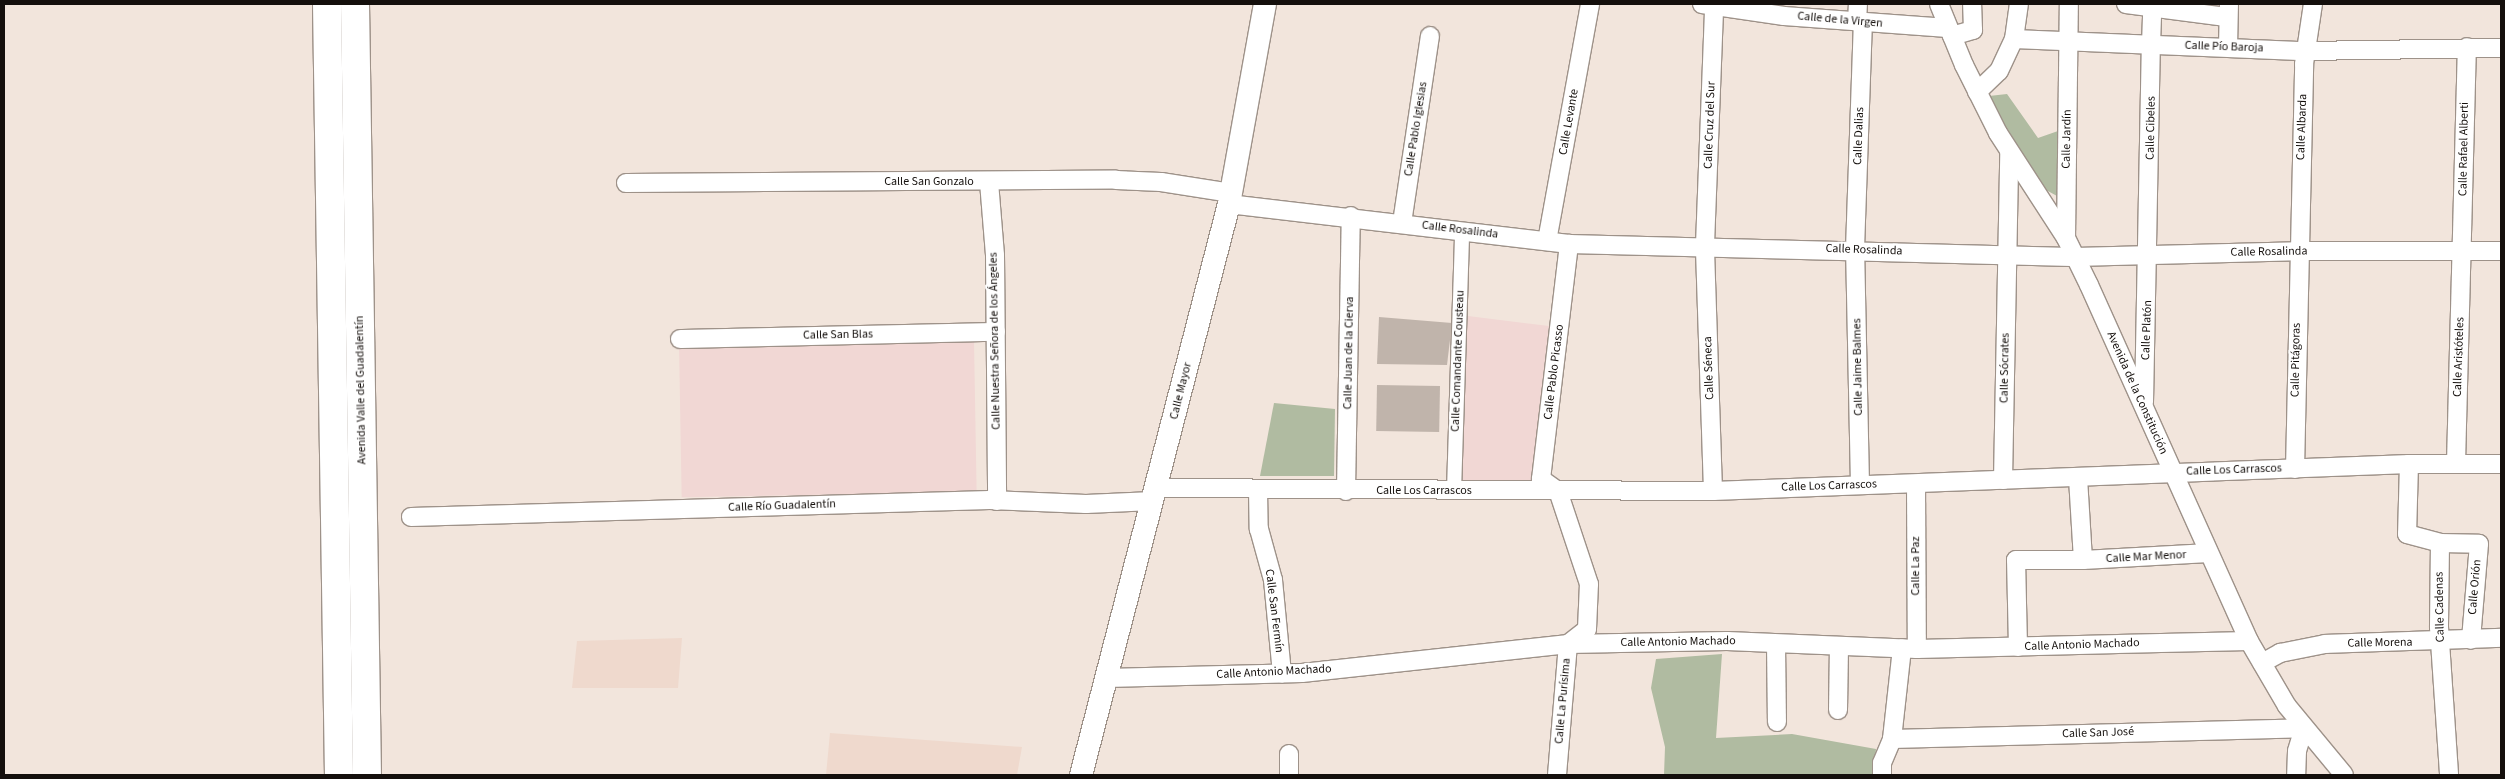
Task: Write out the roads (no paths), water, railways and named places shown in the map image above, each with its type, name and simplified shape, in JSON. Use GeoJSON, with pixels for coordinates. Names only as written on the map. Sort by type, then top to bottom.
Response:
{"type":"FeatureCollection","features":[{"type":"Feature","properties":{"kind":"main road"},"geometry":{"type":"LineString","coordinates":[[327,4],[339,775]]}},
{"type":"Feature","properties":{"kind":"main road","name":"Avenida Valle del Guadalentín"},"geometry":{"type":"LineString","coordinates":[[355,4],[367,775]]}},
{"type":"Feature","properties":{"kind":"street","name":"Calle Mayor"},"geometry":{"type":"LineString","coordinates":[[1081,775],[1155,495],[1230,198],[1265,4]]}},
{"type":"Feature","properties":{"kind":"street","name":"Calle Levante"},"geometry":{"type":"LineString","coordinates":[[1547,241],[1590,4]]}},
{"type":"Feature","properties":{"kind":"street","name":"Calle Dalias"},"geometry":{"type":"LineString","coordinates":[[1855,250],[1860,22],[1858,4]]}},
{"type":"Feature","properties":{"kind":"street","name":"Avenida de la Constitución"},"geometry":{"type":"LineString","coordinates":[[1939,4],[1977,92],[2009,153],[2066,238],[2208,553],[2262,663],[2304,728],[2344,775]]}},
{"type":"Feature","properties":{"kind":"street"},"geometry":{"type":"LineString","coordinates":[[1950,32],[1973,30],[1972,4]]}},
{"type":"Feature","properties":{"kind":"street"},"geometry":{"type":"LineString","coordinates":[[1977,92],[1999,72],[2014,39],[2019,4]]}},
{"type":"Feature","properties":{"kind":"street","name":"Calle Jardín"},"geometry":{"type":"LineString","coordinates":[[2066,238],[2068,4]]}},
{"type":"Feature","properties":{"kind":"street"},"geometry":{"type":"LineString","coordinates":[[2126,4],[2228,10],[2228,47]]}},
{"type":"Feature","properties":{"kind":"street","name":"Calle Albarda"},"geometry":{"type":"LineString","coordinates":[[2298,251],[2306,51],[2313,4]]}},
{"type":"Feature","properties":{"kind":"street","name":"Calle de la Virgen"},"geometry":{"type":"LineString","coordinates":[[1708,5],[1784,10],[1860,22],[1950,32]]}},
{"type":"Feature","properties":{"kind":"street","name":"Calle Cruz del Sur"},"geometry":{"type":"LineString","coordinates":[[1705,245],[1708,5]]}},
{"type":"Feature","properties":{"kind":"street","name":"Calle Cibeles"},"geometry":{"type":"LineString","coordinates":[[2149,253],[2151,45],[2155,7]]}},
{"type":"Feature","properties":{"kind":"street","name":"Calle Pablo Iglesias"},"geometry":{"type":"LineString","coordinates":[[1402,223],[1430,36]]}},
{"type":"Feature","properties":{"kind":"street","name":"Calle Pío Baroja"},"geometry":{"type":"LineString","coordinates":[[2014,39],[2068,39],[2151,45],[2306,51],[2467,47],[2501,48]]}},
{"type":"Feature","properties":{"kind":"street","name":"Calle Rafael Alberti"},"geometry":{"type":"LineString","coordinates":[[2462,250],[2467,47]]}},
{"type":"Feature","properties":{"kind":"street","name":"Calle Sócrates"},"geometry":{"type":"LineString","coordinates":[[2003,480],[2009,153]]}},
{"type":"Feature","properties":{"kind":"street","name":"Calle San Gonzalo"},"geometry":{"type":"LineString","coordinates":[[626,183],[1116,180],[1161,182],[1230,198]]}},
{"type":"Feature","properties":{"kind":"street","name":"Calle Nuestra Señora de los Ángeles"},"geometry":{"type":"LineString","coordinates":[[989,182],[996,332],[997,501]]}},
{"type":"Feature","properties":{"kind":"street","name":"Calle Rosalinda"},"geometry":{"type":"LineString","coordinates":[[1230,198],[1402,223],[1569,244],[1705,245],[2075,257],[2149,253],[2501,251]]}},
{"type":"Feature","properties":{"kind":"street","name":"Calle Juan de la Cierva"},"geometry":{"type":"LineString","coordinates":[[1346,491],[1351,216]]}},
{"type":"Feature","properties":{"kind":"street","name":"Calle Comandante Cousteau"},"geometry":{"type":"LineString","coordinates":[[1454,491],[1462,230]]}},
{"type":"Feature","properties":{"kind":"street","name":"Calle Pablo Picasso"},"geometry":{"type":"LineString","coordinates":[[1558,490],[1541,479],[1569,244]]}},
{"type":"Feature","properties":{"kind":"street","name":"Calle Séneca"},"geometry":{"type":"LineString","coordinates":[[1705,245],[1713,491]]}},
{"type":"Feature","properties":{"kind":"street","name":"Calle Jaime Balmes"},"geometry":{"type":"LineString","coordinates":[[1855,250],[1860,485]]}},
{"type":"Feature","properties":{"kind":"street","name":"Calle Aristóteles"},"geometry":{"type":"LineString","coordinates":[[2456,463],[2462,250]]}},
{"type":"Feature","properties":{"kind":"street","name":"Calle Pitágoras"},"geometry":{"type":"LineString","coordinates":[[2295,469],[2298,251]]}},
{"type":"Feature","properties":{"kind":"street","name":"Calle Platón"},"geometry":{"type":"LineString","coordinates":[[2144,408],[2149,253]]}},
{"type":"Feature","properties":{"kind":"street","name":"Calle San Blas"},"geometry":{"type":"LineString","coordinates":[[680,338],[996,332]]}},
{"type":"Feature","properties":{"kind":"street"},"geometry":{"type":"LineString","coordinates":[[2409,464],[2407,534],[2440,543]]}},
{"type":"Feature","properties":{"kind":"street","name":"Calle Los Carrascos"},"geometry":{"type":"LineString","coordinates":[[1155,495],[1258,490],[1713,491],[2078,478],[2172,472],[2409,464],[2501,464]]}},
{"type":"Feature","properties":{"kind":"street"},"geometry":{"type":"LineString","coordinates":[[2078,478],[2083,560]]}},
{"type":"Feature","properties":{"kind":"street","name":"Calle La Paz"},"geometry":{"type":"LineString","coordinates":[[1882,775],[1882,763],[1892,739],[1909,649],[1916,484]]}},
{"type":"Feature","properties":{"kind":"street","name":"Calle San Fermín"},"geometry":{"type":"LineString","coordinates":[[1258,490],[1259,529],[1273,580],[1282,674]]}},
{"type":"Feature","properties":{"kind":"street","name":"Calle La Purísima"},"geometry":{"type":"LineString","coordinates":[[1557,775],[1568,644],[1587,629],[1590,584],[1558,490]]}},
{"type":"Feature","properties":{"kind":"street","name":"Calle Río Guadalentín"},"geometry":{"type":"LineString","coordinates":[[411,517],[997,501],[1086,504],[1155,495]]}},
{"type":"Feature","properties":{"kind":"street","name":"Calle Orión"},"geometry":{"type":"LineString","coordinates":[[2440,543],[2479,544],[2470,640]]}},
{"type":"Feature","properties":{"kind":"street","name":"Calle Cadenas"},"geometry":{"type":"LineString","coordinates":[[2440,543],[2441,641],[2449,775]]}},
{"type":"Feature","properties":{"kind":"street","name":"Calle Mar Menor"},"geometry":{"type":"LineString","coordinates":[[2018,647],[2016,560],[2083,560],[2208,553]]}},
{"type":"Feature","properties":{"kind":"street","name":"Calle Morena"},"geometry":{"type":"LineString","coordinates":[[2262,663],[2280,653],[2325,644],[2501,638]]}},
{"type":"Feature","properties":{"kind":"street","name":"Calle Antonio Machado"},"geometry":{"type":"LineString","coordinates":[[1107,678],[1282,674],[1568,644],[1727,640],[1776,644],[1909,649],[2250,640]]}},
{"type":"Feature","properties":{"kind":"street"},"geometry":{"type":"LineString","coordinates":[[1776,644],[1777,722]]}},
{"type":"Feature","properties":{"kind":"street"},"geometry":{"type":"LineString","coordinates":[[1838,710],[1839,646]]}},
{"type":"Feature","properties":{"kind":"street"},"geometry":{"type":"LineString","coordinates":[[2296,775],[2297,751],[2304,728]]}},
{"type":"Feature","properties":{"kind":"street","name":"Calle San José"},"geometry":{"type":"LineString","coordinates":[[1892,739],[2304,728]]}},
{"type":"Feature","properties":{"kind":"street"},"geometry":{"type":"LineString","coordinates":[[1289,754],[1290,775]]}}]}
